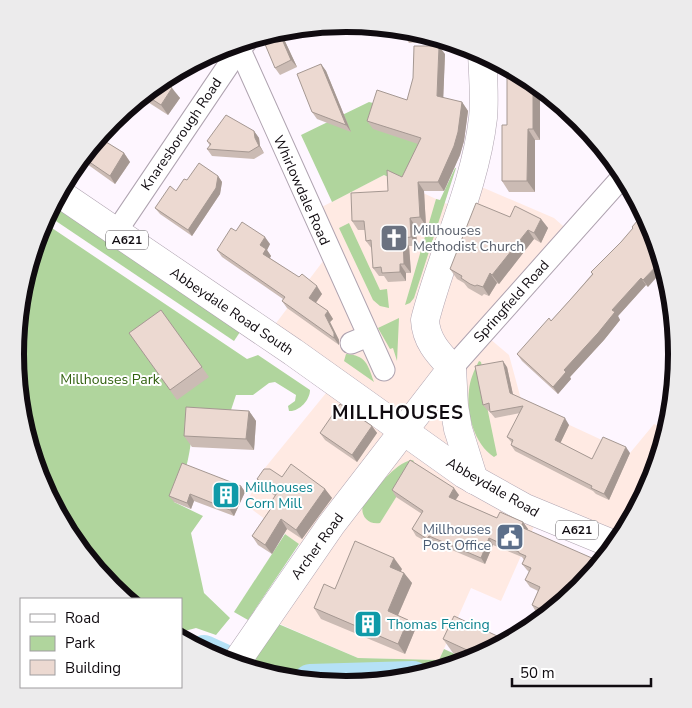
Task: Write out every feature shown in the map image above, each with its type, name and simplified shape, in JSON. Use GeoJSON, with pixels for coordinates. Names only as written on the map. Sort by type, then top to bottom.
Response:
{"type":"FeatureCollection","features":[{"type":"Feature","properties":{"kind":"main road"},"geometry":{"type":"LineString","coordinates":[[474,480],[458,428],[454,406],[452,368],[431,342],[427,334],[425,320],[473,171],[484,104],[482,62]]}},
{"type":"Feature","properties":{"kind":"main road","name":"Abbeydale Road South"},"geometry":{"type":"LineString","coordinates":[[65,197],[293,352],[404,431]]}},
{"type":"Feature","properties":{"kind":"main road","name":"Springfield Road"},"geometry":{"type":"LineString","coordinates":[[404,431],[427,398],[452,368]]}},
{"type":"Feature","properties":{"kind":"main road","name":"Abbeydale Road"},"geometry":{"type":"LineString","coordinates":[[404,431],[474,480],[525,508],[608,542]]}},
{"type":"Feature","properties":{"kind":"main road","name":"Archer Road"},"geometry":{"type":"LineString","coordinates":[[238,658],[330,525],[404,431]]}},
{"type":"Feature","properties":{"kind":"street","name":"Whirlowdale Road"},"geometry":{"type":"LineString","coordinates":[[244,48],[359,340],[384,370]]}},
{"type":"Feature","properties":{"kind":"street","name":"Knaresborough Road"},"geometry":{"type":"LineString","coordinates":[[116,232],[237,51]]}},
{"type":"Feature","properties":{"kind":"street","name":"Springfield Road"},"geometry":{"type":"LineString","coordinates":[[452,368],[618,182]]}},
{"type":"Feature","properties":{"kind":"shaded area"},"geometry":{"type":"Polygon","coordinates":[[[384,175],[460,210],[470,182],[554,218],[571,233],[483,333],[509,355],[522,403],[630,453],[654,424],[660,426],[644,477],[635,497],[612,536],[539,515],[501,601],[471,588],[439,660],[358,658],[266,618],[311,553],[246,505],[260,474],[335,382],[267,335],[330,252],[312,212],[384,175]]]}},
{"type":"Feature","properties":{"kind":"green space"},"geometry":{"type":"Polygon","coordinates":[[[369,102],[381,105],[421,144],[408,186],[384,175],[332,202],[301,135],[369,102]]]}},
{"type":"Feature","properties":{"kind":"green space"},"geometry":{"type":"Polygon","coordinates":[[[455,168],[414,298],[405,305],[436,199],[440,200],[455,168]]]}},
{"type":"Feature","properties":{"kind":"green space"},"geometry":{"type":"Polygon","coordinates":[[[58,209],[240,332],[234,341],[53,219],[58,209]]]}},
{"type":"Feature","properties":{"kind":"green space"},"geometry":{"type":"Polygon","coordinates":[[[349,223],[380,290],[387,289],[389,308],[380,306],[373,300],[339,228],[349,223]]]}},
{"type":"Feature","properties":{"kind":"green space","name":"Millhouses Park"},"geometry":{"type":"Polygon","coordinates":[[[50,227],[247,359],[258,355],[310,390],[310,394],[303,405],[293,411],[289,411],[288,406],[295,401],[296,395],[275,382],[269,383],[253,395],[236,395],[229,416],[193,418],[188,461],[174,502],[203,516],[191,533],[204,593],[230,618],[216,635],[196,628],[182,631],[182,598],[136,598],[118,582],[78,533],[57,497],[41,458],[30,417],[24,375],[24,333],[30,291],[41,250],[50,227]]]}},
{"type":"Feature","properties":{"kind":"green space"},"geometry":{"type":"Polygon","coordinates":[[[399,318],[397,361],[393,348],[390,349],[378,328],[399,318]]]}},
{"type":"Feature","properties":{"kind":"green space"},"geometry":{"type":"Polygon","coordinates":[[[346,354],[358,356],[365,362],[374,382],[344,361],[346,354]]]}},
{"type":"Feature","properties":{"kind":"green space"},"geometry":{"type":"Polygon","coordinates":[[[479,361],[481,362],[483,372],[480,373],[497,455],[494,457],[481,444],[470,418],[468,399],[470,383],[479,361]]]}},
{"type":"Feature","properties":{"kind":"green space"},"geometry":{"type":"Polygon","coordinates":[[[412,460],[414,461],[412,464],[415,467],[380,523],[368,521],[363,512],[363,504],[398,466],[412,460]]]}},
{"type":"Feature","properties":{"kind":"green space"},"geometry":{"type":"Polygon","coordinates":[[[285,534],[299,544],[248,620],[234,612],[285,534]]]}},
{"type":"Feature","properties":{"kind":"green space"},"geometry":{"type":"Polygon","coordinates":[[[276,623],[358,658],[439,660],[444,649],[459,656],[409,670],[367,676],[325,676],[283,670],[254,662],[254,655],[276,623]]]}},
{"type":"Feature","properties":{"kind":"building"},"geometry":{"type":"Polygon","coordinates":[[[282,38],[291,60],[275,68],[264,43],[282,38]]]}},
{"type":"Feature","properties":{"kind":"building"},"geometry":{"type":"Polygon","coordinates":[[[414,46],[439,46],[437,96],[462,102],[458,132],[438,182],[418,182],[420,217],[410,218],[411,237],[403,238],[404,264],[400,264],[400,272],[382,273],[381,267],[373,268],[371,240],[366,241],[364,221],[352,221],[351,193],[388,191],[387,170],[402,177],[421,138],[367,121],[377,90],[407,100],[413,78],[414,46]]]}},
{"type":"Feature","properties":{"kind":"building"},"geometry":{"type":"Polygon","coordinates":[[[321,64],[346,125],[312,112],[297,74],[321,64]]]}},
{"type":"Feature","properties":{"kind":"building"},"geometry":{"type":"Polygon","coordinates":[[[507,75],[533,92],[533,129],[528,129],[527,181],[502,181],[502,125],[507,125],[507,75]]]}},
{"type":"Feature","properties":{"kind":"building"},"geometry":{"type":"Polygon","coordinates":[[[168,85],[172,88],[161,105],[150,98],[168,85]]]}},
{"type":"Feature","properties":{"kind":"building"},"geometry":{"type":"Polygon","coordinates":[[[226,115],[254,131],[259,146],[249,152],[207,149],[211,144],[207,141],[226,115]]]}},
{"type":"Feature","properties":{"kind":"building"},"geometry":{"type":"Polygon","coordinates":[[[571,123],[582,135],[570,125],[571,123]]]}},
{"type":"Feature","properties":{"kind":"building"},"geometry":{"type":"Polygon","coordinates":[[[105,141],[124,153],[110,176],[88,161],[105,141]]]}},
{"type":"Feature","properties":{"kind":"building"},"geometry":{"type":"Polygon","coordinates":[[[199,163],[218,176],[216,188],[188,230],[155,208],[170,186],[176,191],[184,179],[187,180],[199,163]]]}},
{"type":"Feature","properties":{"kind":"building"},"geometry":{"type":"Polygon","coordinates":[[[476,203],[510,217],[515,206],[541,219],[534,233],[528,230],[492,275],[490,273],[483,287],[470,284],[461,278],[462,276],[450,269],[476,203]]]}},
{"type":"Feature","properties":{"kind":"building"},"geometry":{"type":"Polygon","coordinates":[[[639,219],[656,267],[643,280],[641,278],[612,310],[615,312],[564,370],[566,372],[553,387],[517,354],[549,318],[551,321],[593,274],[591,272],[621,242],[639,219]]]}},
{"type":"Feature","properties":{"kind":"building"},"geometry":{"type":"Polygon","coordinates":[[[242,222],[265,237],[260,245],[266,249],[263,254],[299,277],[302,274],[317,286],[309,298],[328,311],[325,315],[334,333],[334,338],[282,301],[285,297],[217,250],[231,228],[236,231],[242,222]]]}},
{"type":"Feature","properties":{"kind":"building"},"geometry":{"type":"Polygon","coordinates":[[[161,310],[202,367],[170,390],[129,333],[161,310]]]}},
{"type":"Feature","properties":{"kind":"building"},"geometry":{"type":"Polygon","coordinates":[[[503,361],[510,393],[565,418],[555,440],[592,459],[603,437],[626,447],[604,494],[511,445],[513,440],[507,437],[523,406],[490,412],[489,403],[483,405],[475,366],[503,361]]]}},
{"type":"Feature","properties":{"kind":"building"},"geometry":{"type":"Polygon","coordinates":[[[340,404],[372,426],[352,455],[320,433],[340,404]]]}},
{"type":"Feature","properties":{"kind":"building"},"geometry":{"type":"Polygon","coordinates":[[[186,407],[249,411],[246,439],[184,436],[186,407]]]}},
{"type":"Feature","properties":{"kind":"building"},"geometry":{"type":"Polygon","coordinates":[[[410,460],[454,488],[449,497],[497,518],[500,512],[523,522],[521,527],[594,559],[574,582],[542,610],[532,605],[540,587],[525,580],[531,568],[522,564],[526,556],[489,538],[481,558],[429,536],[427,539],[412,529],[423,511],[392,490],[410,460]]]}},
{"type":"Feature","properties":{"kind":"building"},"geometry":{"type":"Polygon","coordinates":[[[182,463],[241,486],[230,510],[190,494],[187,503],[169,496],[182,463]]]}},
{"type":"Feature","properties":{"kind":"building"},"geometry":{"type":"Polygon","coordinates":[[[291,464],[325,489],[296,530],[281,519],[265,545],[252,536],[274,504],[271,502],[277,493],[257,479],[264,469],[270,469],[282,477],[291,464]]]}},
{"type":"Feature","properties":{"kind":"building"},"geometry":{"type":"Polygon","coordinates":[[[355,541],[394,558],[390,567],[404,573],[388,611],[408,620],[398,644],[314,608],[324,584],[335,589],[355,541]]]}},
{"type":"Feature","properties":{"kind":"building"},"geometry":{"type":"Polygon","coordinates":[[[454,616],[500,637],[470,651],[443,639],[454,616]]]}},
{"type":"Feature","properties":{"kind":"place","name":"Millhouses Methodist Church"},"geometry":{"type":"Point","coordinates":[394,238]}},
{"type":"Feature","properties":{"kind":"place","name":"Millhouses Corn Mill"},"geometry":{"type":"Point","coordinates":[226,495]}},
{"type":"Feature","properties":{"kind":"place","name":"Millhouses Post Office"},"geometry":{"type":"Point","coordinates":[510,537]}},
{"type":"Feature","properties":{"kind":"place","name":"Thomas Fencing"},"geometry":{"type":"Point","coordinates":[368,624]}},
{"type":"Feature","properties":{"kind":"district","name":"MILLHOUSES"},"geometry":{"type":"Point","coordinates":[398,412]}}]}
